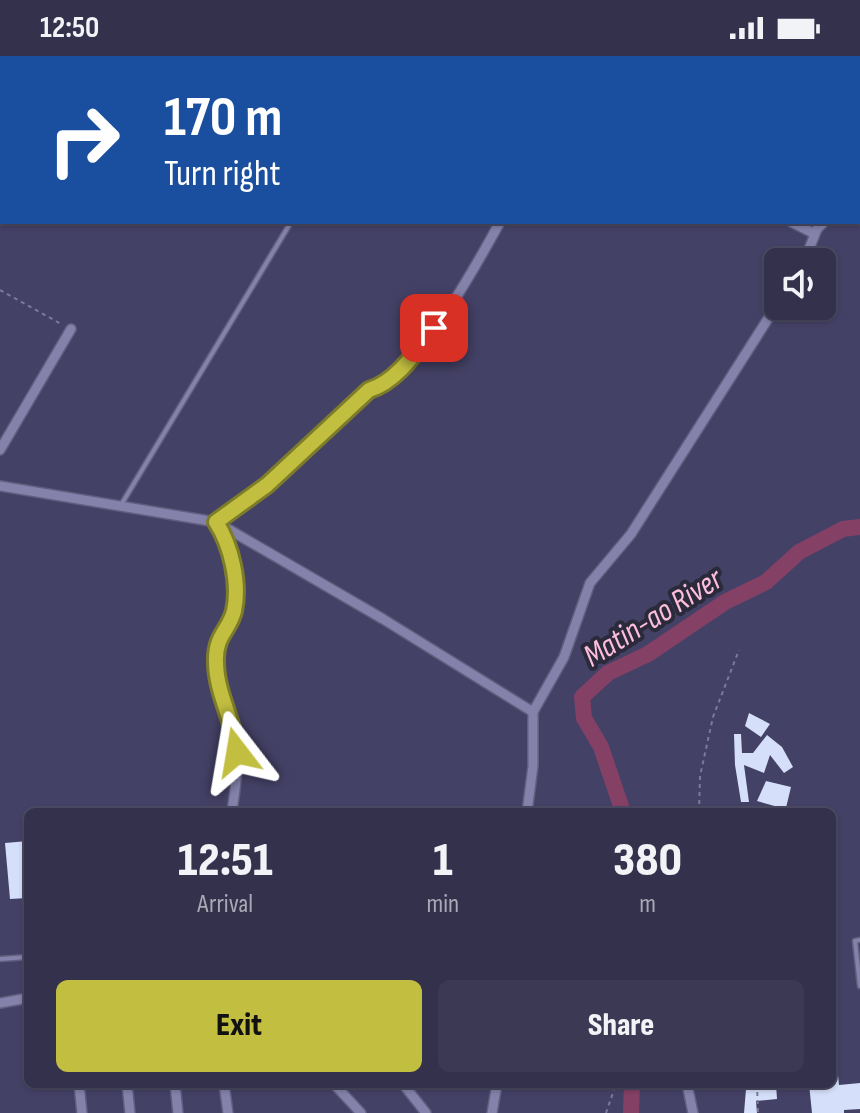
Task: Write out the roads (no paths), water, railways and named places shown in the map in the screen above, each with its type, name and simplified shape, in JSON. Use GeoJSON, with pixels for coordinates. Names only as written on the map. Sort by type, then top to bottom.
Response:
{"type":"FeatureCollection","features":[{"type":"Feature","properties":{"kind":"street"},"geometry":{"type":"LineString","coordinates":[[216,522],[267,485],[369,390],[377,388],[408,361],[456,298],[499,224]]}},
{"type":"Feature","properties":{"kind":"street"},"geometry":{"type":"LineString","coordinates":[[795,224],[815,234]]}},
{"type":"Feature","properties":{"kind":"street"},"geometry":{"type":"LineString","coordinates":[[810,248],[822,224]]}},
{"type":"Feature","properties":{"kind":"street"},"geometry":{"type":"LineString","coordinates":[[528,808],[533,766],[533,712],[564,657],[590,583],[625,543],[767,320]]}},
{"type":"Feature","properties":{"kind":"street"},"geometry":{"type":"LineString","coordinates":[[0,450],[71,329]]}},
{"type":"Feature","properties":{"kind":"street"},"geometry":{"type":"LineString","coordinates":[[0,486],[216,522],[383,619],[533,712]]}},
{"type":"Feature","properties":{"kind":"street"},"geometry":{"type":"LineString","coordinates":[[216,522],[226,538],[235,586],[233,614],[218,641],[216,666],[236,736],[237,769],[232,808]]}},
{"type":"Feature","properties":{"kind":"street"},"geometry":{"type":"LineString","coordinates":[[0,1003],[24,999]]}},
{"type":"Feature","properties":{"kind":"street"},"geometry":{"type":"LineString","coordinates":[[79,1088],[82,1113]]}},
{"type":"Feature","properties":{"kind":"street"},"geometry":{"type":"LineString","coordinates":[[127,1088],[130,1113]]}},
{"type":"Feature","properties":{"kind":"street"},"geometry":{"type":"LineString","coordinates":[[175,1088],[178,1113]]}},
{"type":"Feature","properties":{"kind":"street"},"geometry":{"type":"LineString","coordinates":[[225,1088],[228,1113]]}},
{"type":"Feature","properties":{"kind":"street"},"geometry":{"type":"LineString","coordinates":[[338,1088],[361,1113]]}},
{"type":"Feature","properties":{"kind":"street"},"geometry":{"type":"LineString","coordinates":[[407,1088],[426,1113]]}},
{"type":"Feature","properties":{"kind":"street"},"geometry":{"type":"LineString","coordinates":[[492,1113],[496,1088]]}},
{"type":"Feature","properties":{"kind":"street"},"geometry":{"type":"LineString","coordinates":[[688,1088],[693,1113]]}},
{"type":"Feature","properties":{"kind":"lane"},"geometry":{"type":"LineString","coordinates":[[120,507],[290,224]]}},
{"type":"Feature","properties":{"kind":"lane"},"geometry":{"type":"LineString","coordinates":[[860,940],[855,941],[860,986]]}},
{"type":"Feature","properties":{"kind":"lane"},"geometry":{"type":"LineString","coordinates":[[0,959],[24,957]]}},
{"type":"Feature","properties":{"kind":"waterway","name":"Matin-ao River"},"geometry":{"type":"LineString","coordinates":[[622,808],[601,747],[584,718],[582,697],[608,673],[648,654],[725,602],[766,582],[799,552],[843,529],[860,527]]}},
{"type":"Feature","properties":{"kind":"waterway","name":"Matin-ao River"},"geometry":{"type":"LineString","coordinates":[[631,1113],[632,1088]]}}]}
